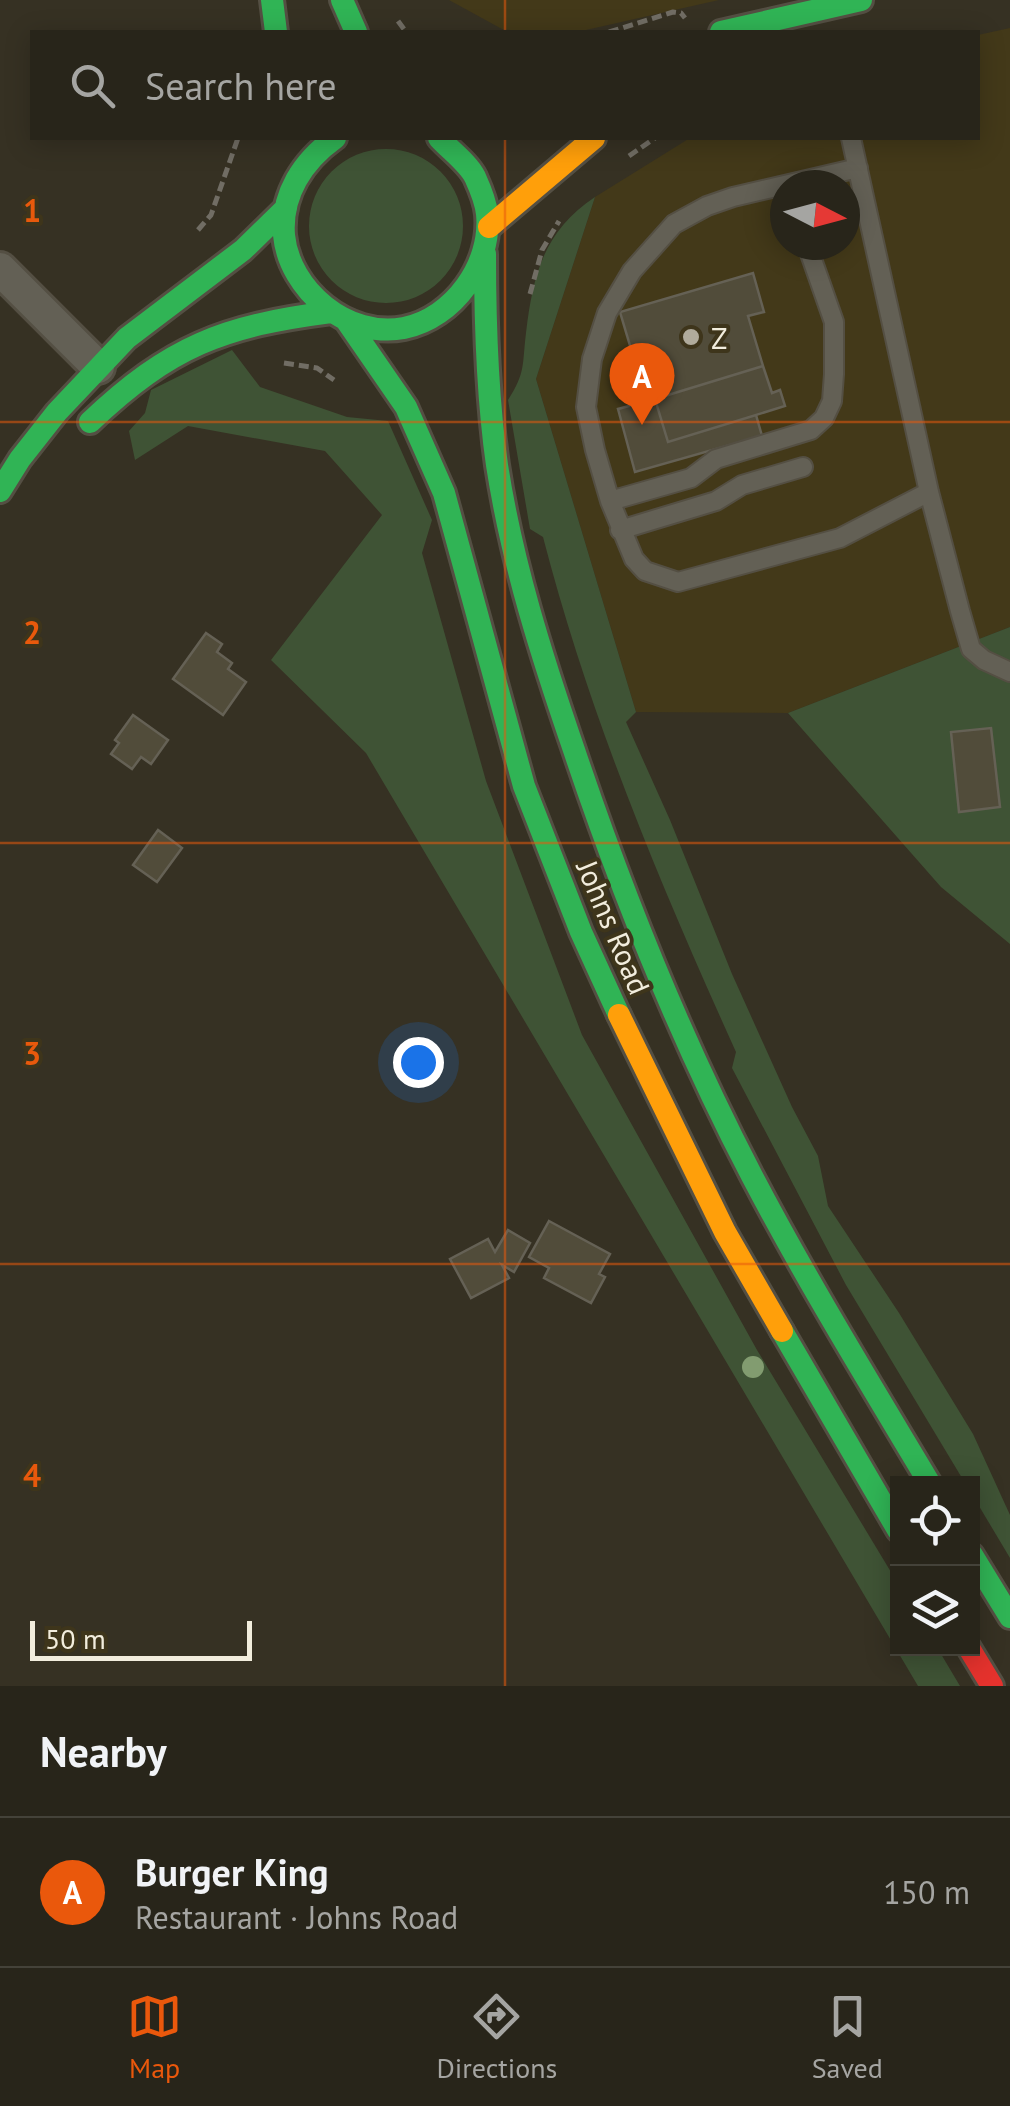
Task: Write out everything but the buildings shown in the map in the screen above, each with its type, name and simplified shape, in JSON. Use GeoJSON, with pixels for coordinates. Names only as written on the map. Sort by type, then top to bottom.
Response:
{"type":"FeatureCollection","features":[{"type":"Feature","properties":{"kind":"main road"},"geometry":{"type":"LineString","coordinates":[[272,0],[276,30]]}},
{"type":"Feature","properties":{"kind":"main road"},"geometry":{"type":"LineString","coordinates":[[342,0],[355,30]]}},
{"type":"Feature","properties":{"kind":"main road"},"geometry":{"type":"LineString","coordinates":[[731,30],[860,0]]}},
{"type":"Feature","properties":{"kind":"main road"},"geometry":{"type":"LineString","coordinates":[[776,30],[806,15]]}},
{"type":"Feature","properties":{"kind":"main road"},"geometry":{"type":"LineString","coordinates":[[0,491],[32,443],[98,368],[145,322],[243,250],[289,197],[316,152],[332,140]]}},
{"type":"Feature","properties":{"kind":"main road"},"geometry":{"type":"LineString","coordinates":[[74,440],[117,394],[154,365],[217,332],[249,323],[338,316],[388,328],[430,319],[464,292],[485,254],[489,228],[484,196],[471,167],[440,140]]}},
{"type":"Feature","properties":{"kind":"main road"},"geometry":{"type":"LineString","coordinates":[[489,228],[592,140]]}},
{"type":"Feature","properties":{"kind":"main road"},"geometry":{"type":"LineString","coordinates":[[288,154],[289,197]]}},
{"type":"Feature","properties":{"kind":"main road","name":"Johns Road"},"geometry":{"type":"LineString","coordinates":[[289,197],[284,232],[288,256],[298,278],[312,297],[338,316],[406,407],[444,493],[524,786],[608,994],[725,1232],[890,1516]]}},
{"type":"Feature","properties":{"kind":"main road","name":"Johns Road"},"geometry":{"type":"LineString","coordinates":[[485,254],[486,348],[506,517],[535,633],[606,846],[736,1144],[834,1322],[925,1476]]}},
{"type":"Feature","properties":{"kind":"main road"},"geometry":{"type":"LineString","coordinates":[[0,518],[28,489]]}},
{"type":"Feature","properties":{"kind":"main road"},"geometry":{"type":"LineString","coordinates":[[979,1566],[1010,1616]]}},
{"type":"Feature","properties":{"kind":"main road"},"geometry":{"type":"LineString","coordinates":[[975,1656],[992,1686]]}},
{"type":"Feature","properties":{"kind":"street"},"geometry":{"type":"LineString","coordinates":[[0,269],[98,368]]}},
{"type":"Feature","properties":{"kind":"lane"},"geometry":{"type":"LineString","coordinates":[[851,140],[930,492],[971,649],[1010,672]]}},
{"type":"Feature","properties":{"kind":"lane"},"geometry":{"type":"LineString","coordinates":[[849,170],[858,168]]}},
{"type":"Feature","properties":{"kind":"lane"},"geometry":{"type":"LineString","coordinates":[[770,188],[707,206],[674,224],[632,271],[607,312],[592,359],[586,407],[610,501],[634,559],[646,571],[678,582],[840,538],[930,492]]}},
{"type":"Feature","properties":{"kind":"lane"},"geometry":{"type":"LineString","coordinates":[[610,501],[691,478],[716,459],[811,430],[824,418],[832,401],[834,322],[813,260]]}},
{"type":"Feature","properties":{"kind":"lane"},"geometry":{"type":"LineString","coordinates":[[620,530],[716,501],[742,485],[803,467]]}},
{"type":"Feature","properties":{"kind":"path"},"geometry":{"type":"LineString","coordinates":[[614,30],[673,12],[681,13],[692,30]]}},
{"type":"Feature","properties":{"kind":"path"},"geometry":{"type":"LineString","coordinates":[[198,230],[211,215],[237,140]]}},
{"type":"Feature","properties":{"kind":"path"},"geometry":{"type":"LineString","coordinates":[[628,157],[652,140]]}},
{"type":"Feature","properties":{"kind":"path"},"geometry":{"type":"LineString","coordinates":[[528,305],[542,250],[565,213]]}},
{"type":"Feature","properties":{"kind":"path"},"geometry":{"type":"LineString","coordinates":[[282,362],[317,368],[339,384]]}},
{"type":"Feature","properties":{"kind":"shaded area"},"geometry":{"type":"Polygon","coordinates":[[[449,0],[719,0],[586,30],[502,29],[449,0]]]}},
{"type":"Feature","properties":{"kind":"shaded area"},"geometry":{"type":"Polygon","coordinates":[[[1010,28],[1010,627],[788,713],[636,712],[536,379],[595,197],[687,140],[980,140],[980,35],[1010,28]]]}},
{"type":"Feature","properties":{"kind":"green space"},"geometry":{"type":"Polygon","coordinates":[[[386,149],[415,155],[440,172],[457,197],[463,226],[457,255],[440,280],[415,297],[386,303],[357,297],[332,280],[315,255],[309,226],[315,197],[332,172],[357,155],[386,149]]]}},
{"type":"Feature","properties":{"kind":"green space"},"geometry":{"type":"Polygon","coordinates":[[[595,197],[536,379],[636,712],[626,722],[732,974],[818,1156],[828,1206],[973,1434],[1010,1515],[1010,1558],[980,1508],[980,1476],[961,1476],[846,1285],[732,1068],[736,1052],[680,926],[604,734],[543,537],[530,529],[508,400],[521,375],[537,273],[553,239],[595,197]]]}},
{"type":"Feature","properties":{"kind":"green space"},"geometry":{"type":"Polygon","coordinates":[[[232,350],[260,387],[347,417],[388,421],[432,520],[422,553],[486,781],[582,1035],[757,1350],[890,1570],[890,1639],[366,753],[271,660],[382,515],[325,451],[188,426],[135,460],[129,431],[145,413],[151,390],[232,350]]]}},
{"type":"Feature","properties":{"kind":"green space"},"geometry":{"type":"Polygon","coordinates":[[[1010,627],[1010,944],[941,887],[788,713],[1010,627]]]}},
{"type":"Feature","properties":{"kind":"green space"},"geometry":{"type":"Polygon","coordinates":[[[900,1656],[942,1656],[960,1686],[918,1686],[900,1656]]]}},
{"type":"Feature","properties":{"kind":"traffic: fast"},"geometry":{"type":"LineString","coordinates":[[272,0],[276,30]]}},
{"type":"Feature","properties":{"kind":"traffic: fast"},"geometry":{"type":"LineString","coordinates":[[342,0],[355,30]]}},
{"type":"Feature","properties":{"kind":"traffic: fast"},"geometry":{"type":"LineString","coordinates":[[730,30],[861,0]]}},
{"type":"Feature","properties":{"kind":"traffic: fast"},"geometry":{"type":"LineString","coordinates":[[333,140],[313,157],[290,192],[284,220],[288,255],[309,291],[325,306],[362,326],[383,329],[404,328],[439,313],[466,286],[483,252],[487,214],[481,191],[468,167],[441,140]]}},
{"type":"Feature","properties":{"kind":"traffic: fast"},"geometry":{"type":"LineString","coordinates":[[0,491],[57,412],[127,338],[243,250],[286,208]]}},
{"type":"Feature","properties":{"kind":"traffic: fast"},"geometry":{"type":"LineString","coordinates":[[485,254],[489,386],[503,502],[540,645],[593,805],[655,967],[726,1125],[794,1254],[925,1476]]}},
{"type":"Feature","properties":{"kind":"traffic: fast"},"geometry":{"type":"LineString","coordinates":[[90,422],[146,375],[200,344],[259,324],[331,312]]}},
{"type":"Feature","properties":{"kind":"traffic: fast"},"geometry":{"type":"LineString","coordinates":[[346,320],[406,407],[444,493],[524,786],[581,932],[619,1015]]}},
{"type":"Feature","properties":{"kind":"traffic: fast"},"geometry":{"type":"LineString","coordinates":[[782,1331],[890,1516]]}},
{"type":"Feature","properties":{"kind":"traffic: fast"},"geometry":{"type":"LineString","coordinates":[[979,1566],[1010,1617]]}},
{"type":"Feature","properties":{"kind":"traffic: slow"},"geometry":{"type":"LineString","coordinates":[[489,227],[592,140]]}},
{"type":"Feature","properties":{"kind":"traffic: slow"},"geometry":{"type":"LineString","coordinates":[[619,1015],[725,1232],[782,1331]]}},
{"type":"Feature","properties":{"kind":"traffic: jam"},"geometry":{"type":"LineString","coordinates":[[974,1656],[992,1686]]}},
{"type":"Feature","properties":{"kind":"place","name":"Z"},"geometry":{"type":"Point","coordinates":[691,337]}},
{"type":"Feature","properties":{"kind":"place","name":"Burger King"},"geometry":{"type":"Point","coordinates":[642,425]}}]}
